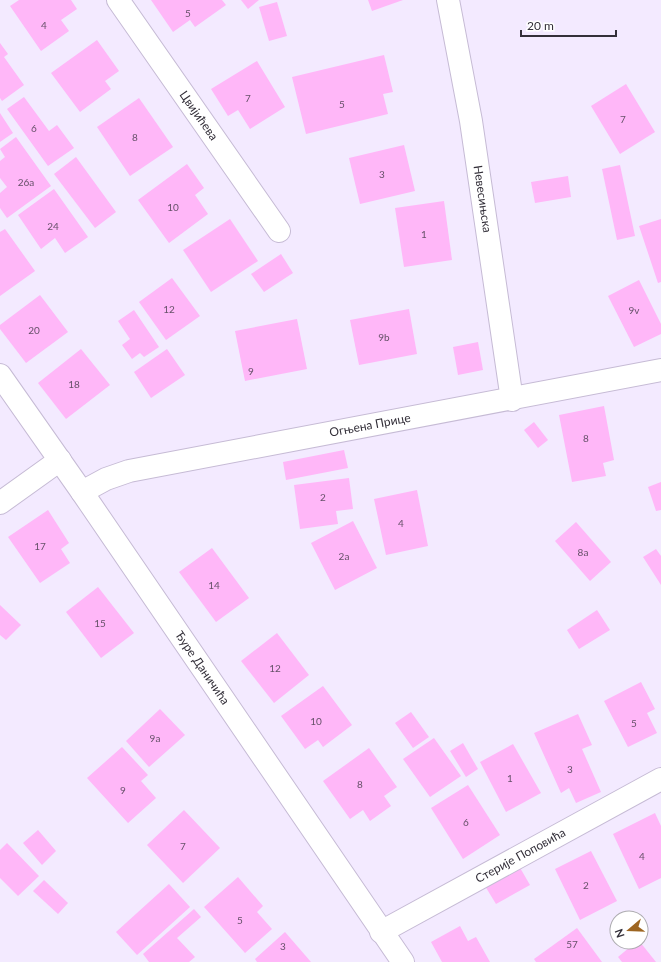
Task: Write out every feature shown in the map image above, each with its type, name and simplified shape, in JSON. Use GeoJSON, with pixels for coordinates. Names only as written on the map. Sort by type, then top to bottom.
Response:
{"type":"FeatureCollection","features":[{"type":"Feature","properties":{"kind":"street","name":"Цвијићева"},"geometry":{"type":"LineString","coordinates":[[118,0],[279,231]]}},
{"type":"Feature","properties":{"kind":"street","name":"Невесињска"},"geometry":{"type":"LineString","coordinates":[[448,0],[471,121],[512,400]]}},
{"type":"Feature","properties":{"kind":"street","name":"Огњена Прице"},"geometry":{"type":"LineString","coordinates":[[82,492],[106,479],[129,471],[512,400],[661,370]]}},
{"type":"Feature","properties":{"kind":"street","name":"Ђуре Даничића"},"geometry":{"type":"LineString","coordinates":[[0,375],[82,492],[381,932],[403,962]]}},
{"type":"Feature","properties":{"kind":"street"},"geometry":{"type":"LineString","coordinates":[[0,503],[60,460]]}},
{"type":"Feature","properties":{"kind":"street","name":"Стерије Поповића"},"geometry":{"type":"LineString","coordinates":[[381,932],[661,779]]}},
{"type":"Feature","properties":{"kind":"building"},"geometry":{"type":"Polygon","coordinates":[[[19,0],[71,0],[77,9],[61,20],[69,31],[41,51],[10,6],[19,0]]]}},
{"type":"Feature","properties":{"kind":"building"},"geometry":{"type":"Polygon","coordinates":[[[151,0],[222,0],[226,5],[195,27],[190,20],[173,32],[151,0]]]}},
{"type":"Feature","properties":{"kind":"building"},"geometry":{"type":"Polygon","coordinates":[[[241,0],[259,0],[248,9],[241,0]]]}},
{"type":"Feature","properties":{"kind":"building"},"geometry":{"type":"Polygon","coordinates":[[[368,0],[403,0],[372,11],[368,0]]]}},
{"type":"Feature","properties":{"kind":"building"},"geometry":{"type":"Polygon","coordinates":[[[277,2],[287,36],[269,41],[259,7],[277,2]]]}},
{"type":"Feature","properties":{"kind":"building"},"geometry":{"type":"Polygon","coordinates":[[[97,40],[119,71],[105,81],[111,89],[80,112],[51,73],[97,40]]]}},
{"type":"Feature","properties":{"kind":"building"},"geometry":{"type":"Polygon","coordinates":[[[0,43],[8,54],[4,57],[24,85],[2,101],[0,98],[0,43]]]}},
{"type":"Feature","properties":{"kind":"building"},"geometry":{"type":"Polygon","coordinates":[[[384,55],[393,92],[383,94],[388,114],[306,134],[292,77],[384,55]]]}},
{"type":"Feature","properties":{"kind":"building"},"geometry":{"type":"Polygon","coordinates":[[[257,61],[285,107],[250,129],[238,110],[228,116],[211,89],[257,61]]]}},
{"type":"Feature","properties":{"kind":"building"},"geometry":{"type":"Polygon","coordinates":[[[626,84],[655,132],[620,154],[591,106],[626,84]]]}},
{"type":"Feature","properties":{"kind":"building"},"geometry":{"type":"Polygon","coordinates":[[[24,97],[49,131],[57,125],[74,148],[48,166],[7,109],[24,97]]]}},
{"type":"Feature","properties":{"kind":"building"},"geometry":{"type":"Polygon","coordinates":[[[139,98],[173,147],[130,176],[97,127],[139,98]]]}},
{"type":"Feature","properties":{"kind":"building"},"geometry":{"type":"Polygon","coordinates":[[[0,113],[13,133],[0,142],[0,113]]]}},
{"type":"Feature","properties":{"kind":"building"},"geometry":{"type":"Polygon","coordinates":[[[16,137],[51,186],[7,218],[0,208],[0,193],[7,187],[0,178],[0,161],[5,157],[0,149],[16,137]]]}},
{"type":"Feature","properties":{"kind":"building"},"geometry":{"type":"Polygon","coordinates":[[[404,145],[415,191],[360,204],[349,158],[404,145]]]}},
{"type":"Feature","properties":{"kind":"building"},"geometry":{"type":"Polygon","coordinates":[[[76,157],[116,212],[95,228],[54,174],[76,157]]]}},
{"type":"Feature","properties":{"kind":"building"},"geometry":{"type":"Polygon","coordinates":[[[187,164],[204,188],[195,195],[208,214],[169,243],[138,200],[187,164]]]}},
{"type":"Feature","properties":{"kind":"building"},"geometry":{"type":"Polygon","coordinates":[[[620,165],[635,236],[617,240],[602,169],[620,165]]]}},
{"type":"Feature","properties":{"kind":"building"},"geometry":{"type":"Polygon","coordinates":[[[568,176],[571,197],[535,203],[531,182],[568,176]]]}},
{"type":"Feature","properties":{"kind":"building"},"geometry":{"type":"Polygon","coordinates":[[[54,189],[88,237],[65,253],[55,238],[41,249],[18,215],[54,189]]]}},
{"type":"Feature","properties":{"kind":"building"},"geometry":{"type":"Polygon","coordinates":[[[444,201],[452,260],[404,267],[395,208],[444,201]]]}},
{"type":"Feature","properties":{"kind":"building"},"geometry":{"type":"Polygon","coordinates":[[[230,219],[258,261],[211,292],[183,250],[230,219]]]}},
{"type":"Feature","properties":{"kind":"building"},"geometry":{"type":"Polygon","coordinates":[[[661,219],[661,282],[658,283],[639,226],[661,219]]]}},
{"type":"Feature","properties":{"kind":"building"},"geometry":{"type":"Polygon","coordinates":[[[5,229],[35,271],[0,296],[0,232],[5,229]]]}},
{"type":"Feature","properties":{"kind":"building"},"geometry":{"type":"Polygon","coordinates":[[[281,254],[293,273],[264,292],[251,274],[281,254]]]}},
{"type":"Feature","properties":{"kind":"building"},"geometry":{"type":"Polygon","coordinates":[[[172,278],[200,316],[166,340],[139,302],[172,278]]]}},
{"type":"Feature","properties":{"kind":"building"},"geometry":{"type":"Polygon","coordinates":[[[639,280],[661,324],[661,334],[634,347],[608,296],[639,280]]]}},
{"type":"Feature","properties":{"kind":"building"},"geometry":{"type":"Polygon","coordinates":[[[40,295],[68,332],[26,363],[0,329],[0,325],[40,295]]]}},
{"type":"Feature","properties":{"kind":"building"},"geometry":{"type":"Polygon","coordinates":[[[409,309],[417,354],[359,365],[350,320],[409,309]]]}},
{"type":"Feature","properties":{"kind":"building"},"geometry":{"type":"Polygon","coordinates":[[[134,310],[159,347],[144,357],[140,353],[132,359],[122,345],[130,339],[118,321],[134,310]]]}},
{"type":"Feature","properties":{"kind":"building"},"geometry":{"type":"Polygon","coordinates":[[[297,319],[307,369],[245,381],[235,331],[297,319]]]}},
{"type":"Feature","properties":{"kind":"building"},"geometry":{"type":"Polygon","coordinates":[[[478,342],[483,370],[458,375],[453,347],[478,342]]]}},
{"type":"Feature","properties":{"kind":"building"},"geometry":{"type":"Polygon","coordinates":[[[81,349],[110,385],[66,419],[38,383],[81,349]]]}},
{"type":"Feature","properties":{"kind":"building"},"geometry":{"type":"Polygon","coordinates":[[[167,349],[185,375],[151,398],[134,372],[167,349]]]}},
{"type":"Feature","properties":{"kind":"building"},"geometry":{"type":"Polygon","coordinates":[[[604,406],[614,460],[603,463],[606,476],[572,482],[559,415],[604,406]]]}},
{"type":"Feature","properties":{"kind":"building"},"geometry":{"type":"Polygon","coordinates":[[[534,422],[548,440],[538,448],[524,430],[534,422]]]}},
{"type":"Feature","properties":{"kind":"building"},"geometry":{"type":"Polygon","coordinates":[[[344,450],[348,468],[286,480],[283,462],[344,450]]]}},
{"type":"Feature","properties":{"kind":"building"},"geometry":{"type":"Polygon","coordinates":[[[349,478],[353,509],[336,511],[338,524],[300,529],[294,485],[349,478]]]}},
{"type":"Feature","properties":{"kind":"building"},"geometry":{"type":"Polygon","coordinates":[[[661,482],[661,510],[656,511],[648,487],[661,482]]]}},
{"type":"Feature","properties":{"kind":"building"},"geometry":{"type":"Polygon","coordinates":[[[417,490],[428,546],[386,555],[374,499],[417,490]]]}},
{"type":"Feature","properties":{"kind":"building"},"geometry":{"type":"Polygon","coordinates":[[[48,510],[69,543],[61,549],[70,563],[40,583],[8,537],[48,510]]]}},
{"type":"Feature","properties":{"kind":"building"},"geometry":{"type":"Polygon","coordinates":[[[353,521],[377,568],[335,590],[311,543],[353,521]]]}},
{"type":"Feature","properties":{"kind":"building"},"geometry":{"type":"Polygon","coordinates":[[[576,522],[611,562],[590,581],[555,541],[576,522]]]}},
{"type":"Feature","properties":{"kind":"building"},"geometry":{"type":"Polygon","coordinates":[[[212,548],[249,598],[216,622],[179,572],[212,548]]]}},
{"type":"Feature","properties":{"kind":"building"},"geometry":{"type":"Polygon","coordinates":[[[656,549],[661,556],[661,585],[643,557],[656,549]]]}},
{"type":"Feature","properties":{"kind":"building"},"geometry":{"type":"Polygon","coordinates":[[[98,587],[134,633],[101,658],[66,612],[98,587]]]}},
{"type":"Feature","properties":{"kind":"building"},"geometry":{"type":"Polygon","coordinates":[[[0,605],[21,625],[6,640],[0,635],[0,605]]]}},
{"type":"Feature","properties":{"kind":"building"},"geometry":{"type":"Polygon","coordinates":[[[597,610],[610,630],[579,649],[567,630],[597,610]]]}},
{"type":"Feature","properties":{"kind":"building"},"geometry":{"type":"Polygon","coordinates":[[[277,633],[309,675],[274,703],[241,661],[277,633]]]}},
{"type":"Feature","properties":{"kind":"building"},"geometry":{"type":"Polygon","coordinates":[[[641,682],[655,709],[647,713],[657,733],[628,747],[604,701],[641,682]]]}},
{"type":"Feature","properties":{"kind":"building"},"geometry":{"type":"Polygon","coordinates":[[[323,686],[352,725],[323,747],[318,740],[305,749],[281,716],[323,686]]]}},
{"type":"Feature","properties":{"kind":"building"},"geometry":{"type":"Polygon","coordinates":[[[160,709],[185,735],[149,767],[126,741],[160,709]]]}},
{"type":"Feature","properties":{"kind":"building"},"geometry":{"type":"Polygon","coordinates":[[[411,712],[429,737],[413,748],[395,723],[411,712]]]}},
{"type":"Feature","properties":{"kind":"building"},"geometry":{"type":"Polygon","coordinates":[[[578,714],[592,745],[582,749],[601,792],[576,803],[569,788],[561,793],[534,733],[578,714]]]}},
{"type":"Feature","properties":{"kind":"building"},"geometry":{"type":"Polygon","coordinates":[[[434,738],[461,776],[430,797],[403,759],[434,738]]]}},
{"type":"Feature","properties":{"kind":"building"},"geometry":{"type":"Polygon","coordinates":[[[463,743],[478,769],[466,777],[450,751],[463,743]]]}},
{"type":"Feature","properties":{"kind":"building"},"geometry":{"type":"Polygon","coordinates":[[[513,744],[541,793],[506,812],[480,762],[513,744]]]}},
{"type":"Feature","properties":{"kind":"building"},"geometry":{"type":"Polygon","coordinates":[[[122,747],[148,775],[141,781],[156,798],[128,823],[87,778],[122,747]]]}},
{"type":"Feature","properties":{"kind":"building"},"geometry":{"type":"Polygon","coordinates":[[[369,748],[397,787],[384,796],[391,806],[370,821],[363,810],[350,819],[323,781],[369,748]]]}},
{"type":"Feature","properties":{"kind":"building"},"geometry":{"type":"Polygon","coordinates":[[[468,785],[500,835],[463,859],[431,808],[468,785]]]}},
{"type":"Feature","properties":{"kind":"building"},"geometry":{"type":"Polygon","coordinates":[[[184,810],[220,848],[183,883],[147,845],[184,810]]]}},
{"type":"Feature","properties":{"kind":"building"},"geometry":{"type":"Polygon","coordinates":[[[655,813],[661,826],[661,878],[639,889],[613,834],[655,813]]]}},
{"type":"Feature","properties":{"kind":"building"},"geometry":{"type":"Polygon","coordinates":[[[38,830],[56,851],[42,865],[23,843],[38,830]]]}},
{"type":"Feature","properties":{"kind":"building"},"geometry":{"type":"Polygon","coordinates":[[[7,843],[39,876],[18,896],[0,878],[0,850],[7,843]]]}},
{"type":"Feature","properties":{"kind":"building"},"geometry":{"type":"Polygon","coordinates":[[[591,851],[617,901],[580,920],[555,869],[591,851]]]}},
{"type":"Feature","properties":{"kind":"building"},"geometry":{"type":"Polygon","coordinates":[[[519,866],[530,885],[496,904],[485,886],[519,866]]]}},
{"type":"Feature","properties":{"kind":"building"},"geometry":{"type":"Polygon","coordinates":[[[238,877],[263,906],[257,912],[272,929],[245,953],[204,907],[238,877]]]}},
{"type":"Feature","properties":{"kind":"building"},"geometry":{"type":"Polygon","coordinates":[[[44,880],[68,903],[58,914],[33,891],[44,880]]]}},
{"type":"Feature","properties":{"kind":"building"},"geometry":{"type":"Polygon","coordinates":[[[169,884],[190,907],[137,955],[116,932],[169,884]]]}},
{"type":"Feature","properties":{"kind":"building"},"geometry":{"type":"Polygon","coordinates":[[[194,909],[201,917],[177,938],[195,957],[189,962],[149,962],[143,954],[194,909]]]}},
{"type":"Feature","properties":{"kind":"building"},"geometry":{"type":"Polygon","coordinates":[[[460,926],[468,941],[476,937],[490,962],[442,962],[431,942],[460,926]]]}},
{"type":"Feature","properties":{"kind":"building"},"geometry":{"type":"Polygon","coordinates":[[[577,928],[602,962],[536,962],[534,959],[577,928]]]}},
{"type":"Feature","properties":{"kind":"building"},"geometry":{"type":"Polygon","coordinates":[[[285,932],[311,962],[257,962],[255,959],[285,932]]]}},
{"type":"Feature","properties":{"kind":"building"},"geometry":{"type":"Polygon","coordinates":[[[626,950],[646,950],[656,962],[622,962],[618,957],[626,950]]]}}]}
